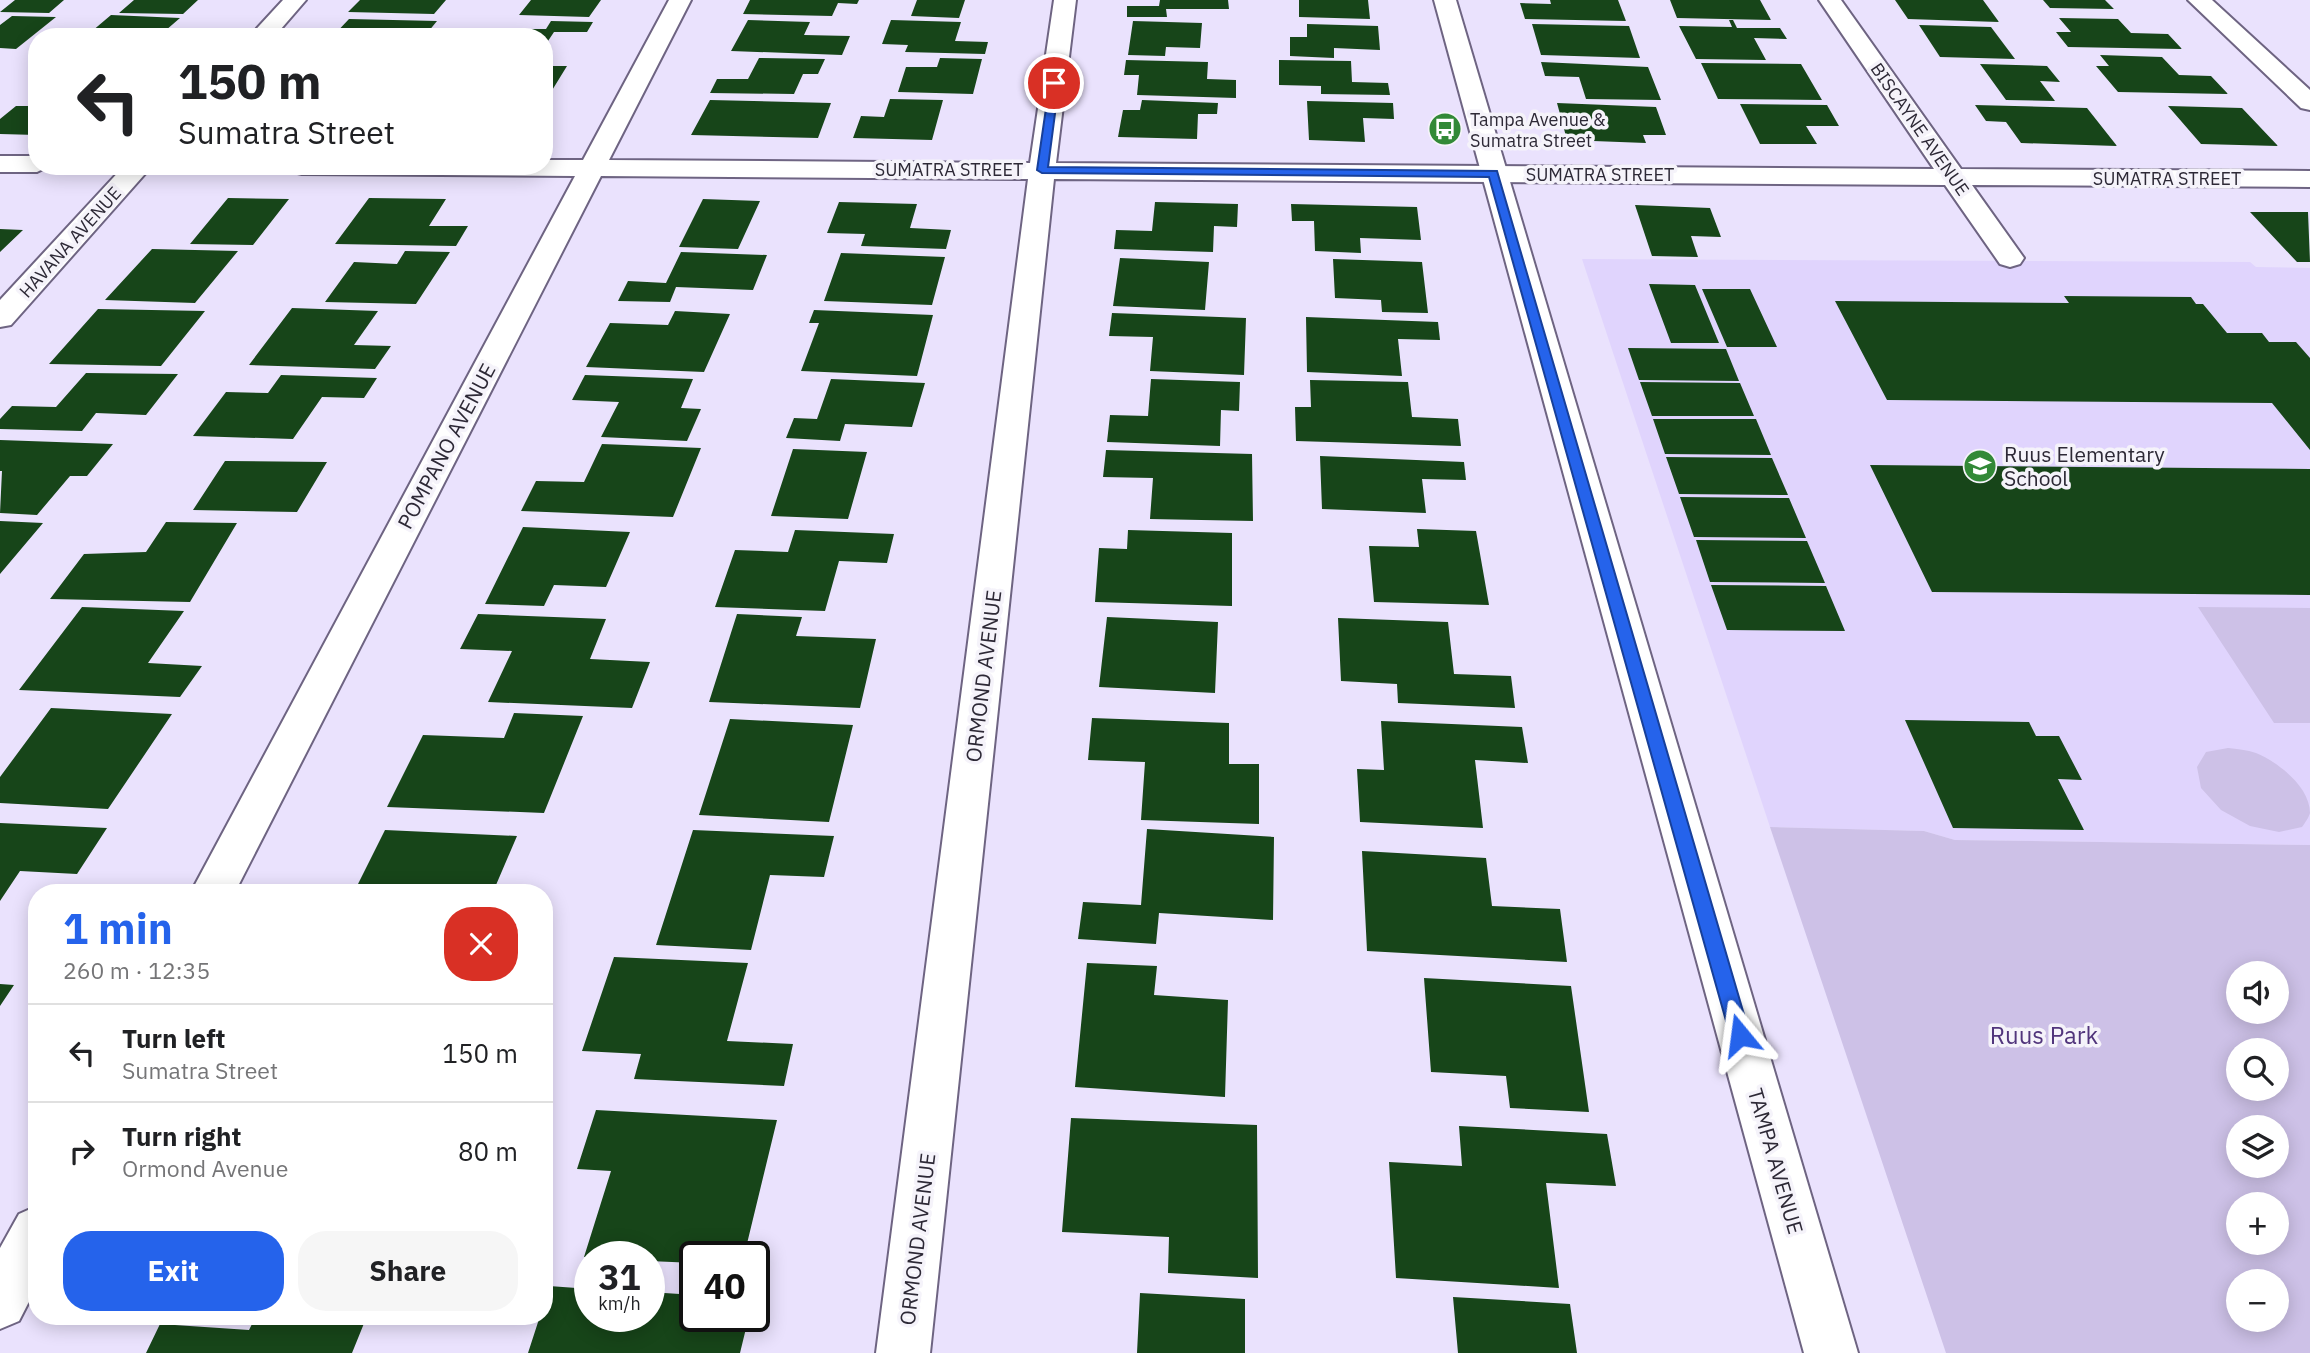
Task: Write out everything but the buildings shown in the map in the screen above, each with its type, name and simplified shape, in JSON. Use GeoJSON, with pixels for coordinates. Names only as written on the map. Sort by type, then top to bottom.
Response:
{"type":"FeatureCollection","features":[{"type":"Feature","properties":{"kind":"street"},"geometry":{"type":"LineString","coordinates":[[269,28],[295,0]]}},
{"type":"Feature","properties":{"kind":"street","name":"POMPANO AVENUE"},"geometry":{"type":"LineString","coordinates":[[217,884],[680,0]]}},
{"type":"Feature","properties":{"kind":"street","name":"ORMOND AVENUE"},"geometry":{"type":"LineString","coordinates":[[903,1353],[1042,170],[1065,0]]}},
{"type":"Feature","properties":{"kind":"street","name":"TAMPA AVENUE"},"geometry":{"type":"LineString","coordinates":[[1446,0],[1493,173],[1831,1353]]}},
{"type":"Feature","properties":{"kind":"street","name":"BISCAYNE AVENUE"},"geometry":{"type":"LineString","coordinates":[[1830,0],[2010,258]]}},
{"type":"Feature","properties":{"kind":"street"},"geometry":{"type":"LineString","coordinates":[[2199,0],[2310,103]]}},
{"type":"Feature","properties":{"kind":"street"},"geometry":{"type":"LineString","coordinates":[[0,164],[28,164]]}},
{"type":"Feature","properties":{"kind":"street","name":"SUMATRA STREET"},"geometry":{"type":"LineString","coordinates":[[553,168],[2310,179]]}},
{"type":"Feature","properties":{"kind":"street","name":"HAVANA AVENUE"},"geometry":{"type":"LineString","coordinates":[[0,318],[131,175]]}},
{"type":"Feature","properties":{"kind":"street"},"geometry":{"type":"LineString","coordinates":[[0,1302],[28,1248]]}},
{"type":"Feature","properties":{"kind":"shaded area","name":"Ruus Elementary School"},"geometry":{"type":"Polygon","coordinates":[[[1582,259],[2250,262],[2256,267],[2310,268],[2310,845],[1955,840],[1924,831],[1770,827],[1582,259]]]}},
{"type":"Feature","properties":{"kind":"green space"},"geometry":{"type":"Polygon","coordinates":[[[2198,607],[2310,608],[2310,723],[2274,723],[2198,607]]]}},
{"type":"Feature","properties":{"kind":"green space"},"geometry":{"type":"Polygon","coordinates":[[[2228,748],[2256,753],[2282,768],[2298,784],[2304,793],[2310,813],[2302,827],[2279,832],[2250,826],[2221,810],[2201,788],[2197,767],[2206,752],[2228,748]]]}},
{"type":"Feature","properties":{"kind":"green space","name":"Ruus Park"},"geometry":{"type":"Polygon","coordinates":[[[1770,827],[1924,831],[1955,840],[2310,845],[2310,1353],[1946,1353],[1770,827]]]}},
{"type":"Feature","properties":{"kind":"place","name":"Tampa Avenue & Sumatra Street"},"geometry":{"type":"Point","coordinates":[1445,129]}},
{"type":"Feature","properties":{"kind":"place","name":"Ruus Elementary School"},"geometry":{"type":"Point","coordinates":[1980,466]}},
{"type":"Feature","properties":{"kind":"route"},"geometry":{"type":"LineString","coordinates":[[1054,83],[1042,170],[1493,173],[1740,1035]]}}]}
